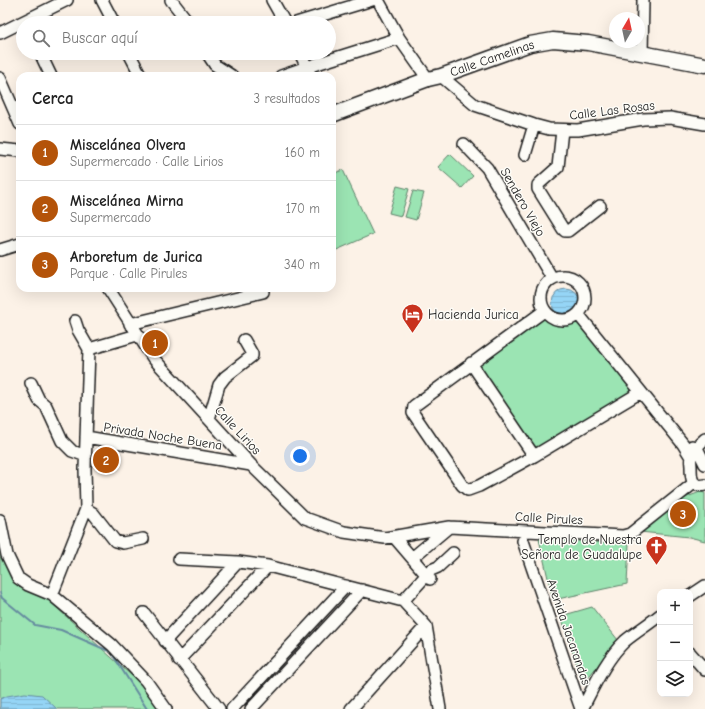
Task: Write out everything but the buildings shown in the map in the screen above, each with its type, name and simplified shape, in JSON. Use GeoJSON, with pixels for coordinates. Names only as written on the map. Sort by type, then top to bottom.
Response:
{"type":"FeatureCollection","features":[{"type":"Feature","properties":{"kind":"main road","name":"Calle Camelinas"},"geometry":{"type":"LineString","coordinates":[[336,114],[434,77],[530,44],[553,40],[588,43],[705,65]]}},
{"type":"Feature","properties":{"kind":"street"},"geometry":{"type":"LineString","coordinates":[[37,16],[67,0]]}},
{"type":"Feature","properties":{"kind":"street"},"geometry":{"type":"LineString","coordinates":[[102,0],[110,16]]}},
{"type":"Feature","properties":{"kind":"street"},"geometry":{"type":"LineString","coordinates":[[171,0],[184,16]]}},
{"type":"Feature","properties":{"kind":"street"},"geometry":{"type":"LineString","coordinates":[[272,0],[281,16]]}},
{"type":"Feature","properties":{"kind":"street"},"geometry":{"type":"LineString","coordinates":[[319,16],[372,0]]}},
{"type":"Feature","properties":{"kind":"street","name":"Calle Las Rosas"},"geometry":{"type":"LineString","coordinates":[[378,0],[399,38],[434,77],[475,105],[534,125],[562,130],[578,130],[643,119],[670,118],[705,124]]}},
{"type":"Feature","properties":{"kind":"street"},"geometry":{"type":"LineString","coordinates":[[642,54],[643,0]]}},
{"type":"Feature","properties":{"kind":"street"},"geometry":{"type":"LineString","coordinates":[[0,33],[16,26]]}},
{"type":"Feature","properties":{"kind":"street"},"geometry":{"type":"LineString","coordinates":[[304,60],[309,71],[399,38]]}},
{"type":"Feature","properties":{"kind":"street"},"geometry":{"type":"LineString","coordinates":[[43,60],[49,72]]}},
{"type":"Feature","properties":{"kind":"street"},"geometry":{"type":"LineString","coordinates":[[133,60],[139,72]]}},
{"type":"Feature","properties":{"kind":"street"},"geometry":{"type":"LineString","coordinates":[[212,60],[215,65],[226,72]]}},
{"type":"Feature","properties":{"kind":"street"},"geometry":{"type":"LineString","coordinates":[[0,78],[16,108]]}},
{"type":"Feature","properties":{"kind":"street"},"geometry":{"type":"LineString","coordinates":[[525,155],[534,125]]}},
{"type":"Feature","properties":{"kind":"street"},"geometry":{"type":"LineString","coordinates":[[562,130],[558,167],[538,185],[538,189],[565,231],[600,206]]}},
{"type":"Feature","properties":{"kind":"street","name":"Sendero Viejo"},"geometry":{"type":"LineString","coordinates":[[464,144],[487,168],[552,278]]}},
{"type":"Feature","properties":{"kind":"street"},"geometry":{"type":"LineString","coordinates":[[0,149],[16,151]]}},
{"type":"Feature","properties":{"kind":"street"},"geometry":{"type":"LineString","coordinates":[[0,250],[16,245]]}},
{"type":"Feature","properties":{"kind":"street"},"geometry":{"type":"LineString","coordinates":[[558,276],[571,277],[582,286],[585,296],[585,303],[578,314],[573,318],[561,320],[555,319],[544,311],[540,300],[540,293],[547,282],[552,278],[558,276]]}},
{"type":"Feature","properties":{"kind":"street","name":"Calle Lirios"},"geometry":{"type":"LineString","coordinates":[[110,292],[153,358],[251,465],[305,518],[344,532],[389,538]]}},
{"type":"Feature","properties":{"kind":"street"},"geometry":{"type":"LineString","coordinates":[[130,324],[263,292]]}},
{"type":"Feature","properties":{"kind":"street"},"geometry":{"type":"LineString","coordinates":[[544,311],[414,406],[413,414],[462,485],[468,490],[479,486],[534,456],[641,392]]}},
{"type":"Feature","properties":{"kind":"street"},"geometry":{"type":"LineString","coordinates":[[578,314],[683,444],[705,464]]}},
{"type":"Feature","properties":{"kind":"street"},"geometry":{"type":"LineString","coordinates":[[75,321],[78,330],[89,349],[137,335]]}},
{"type":"Feature","properties":{"kind":"street"},"geometry":{"type":"LineString","coordinates":[[209,419],[219,384],[225,377],[252,356],[244,340]]}},
{"type":"Feature","properties":{"kind":"street","name":"Privada Noche Buena"},"geometry":{"type":"LineString","coordinates":[[89,349],[86,437],[251,465]]}},
{"type":"Feature","properties":{"kind":"street"},"geometry":{"type":"LineString","coordinates":[[471,363],[534,456]]}},
{"type":"Feature","properties":{"kind":"street"},"geometry":{"type":"LineString","coordinates":[[31,383],[39,400],[46,406],[62,441],[72,451],[86,456]]}},
{"type":"Feature","properties":{"kind":"street"},"geometry":{"type":"LineString","coordinates":[[52,595],[86,509],[86,437]]}},
{"type":"Feature","properties":{"kind":"street"},"geometry":{"type":"LineString","coordinates":[[705,439],[694,453],[690,476],[694,483],[698,486],[705,485]]}},
{"type":"Feature","properties":{"kind":"street"},"geometry":{"type":"LineString","coordinates":[[691,472],[694,467],[699,464],[705,464]]}},
{"type":"Feature","properties":{"kind":"street","name":"Calle Pirules"},"geometry":{"type":"LineString","coordinates":[[389,538],[449,527],[623,536],[630,534],[694,483]]}},
{"type":"Feature","properties":{"kind":"street"},"geometry":{"type":"LineString","coordinates":[[86,509],[93,513],[115,541],[123,543],[143,539]]}},
{"type":"Feature","properties":{"kind":"street"},"geometry":{"type":"LineString","coordinates":[[0,520],[7,555],[18,578],[28,585],[52,595],[112,645],[146,681],[163,702],[166,709]]}},
{"type":"Feature","properties":{"kind":"street"},"geometry":{"type":"LineString","coordinates":[[415,557],[449,527]]}},
{"type":"Feature","properties":{"kind":"street"},"geometry":{"type":"LineString","coordinates":[[389,538],[415,557],[432,573]]}},
{"type":"Feature","properties":{"kind":"street","name":"Avenida Jacarandas"},"geometry":{"type":"LineString","coordinates":[[523,541],[581,709]]}},
{"type":"Feature","properties":{"kind":"street"},"geometry":{"type":"LineString","coordinates":[[405,603],[432,573],[453,553]]}},
{"type":"Feature","properties":{"kind":"street"},"geometry":{"type":"LineString","coordinates":[[179,559],[238,562],[268,566],[362,590],[405,603],[426,626],[440,709]]}},
{"type":"Feature","properties":{"kind":"street"},"geometry":{"type":"LineString","coordinates":[[165,641],[238,562]]}},
{"type":"Feature","properties":{"kind":"street"},"geometry":{"type":"LineString","coordinates":[[179,660],[268,566]]}},
{"type":"Feature","properties":{"kind":"street"},"geometry":{"type":"LineString","coordinates":[[232,709],[346,586]]}},
{"type":"Feature","properties":{"kind":"street"},"geometry":{"type":"LineString","coordinates":[[693,594],[705,586]]}},
{"type":"Feature","properties":{"kind":"street"},"geometry":{"type":"LineString","coordinates":[[251,709],[362,590]]}},
{"type":"Feature","properties":{"kind":"street"},"geometry":{"type":"LineString","coordinates":[[144,613],[179,660],[219,709]]}},
{"type":"Feature","properties":{"kind":"street"},"geometry":{"type":"LineString","coordinates":[[581,709],[599,675],[620,647],[657,618]]}},
{"type":"Feature","properties":{"kind":"street"},"geometry":{"type":"LineString","coordinates":[[351,709],[426,626]]}},
{"type":"Feature","properties":{"kind":"street"},"geometry":{"type":"LineString","coordinates":[[287,651],[297,660]]}},
{"type":"Feature","properties":{"kind":"street"},"geometry":{"type":"LineString","coordinates":[[693,656],[705,670]]}},
{"type":"Feature","properties":{"kind":"green space"},"geometry":{"type":"Polygon","coordinates":[[[450,154],[473,176],[462,188],[438,167],[450,154]]]}},
{"type":"Feature","properties":{"kind":"green space"},"geometry":{"type":"Polygon","coordinates":[[[343,170],[373,234],[336,250],[336,173],[343,170]]]}},
{"type":"Feature","properties":{"kind":"green space"},"geometry":{"type":"Polygon","coordinates":[[[397,186],[409,189],[401,216],[389,213],[397,186]]]}},
{"type":"Feature","properties":{"kind":"green space"},"geometry":{"type":"Polygon","coordinates":[[[413,191],[424,193],[416,220],[405,217],[413,191]]]}},
{"type":"Feature","properties":{"kind":"green space"},"geometry":{"type":"Polygon","coordinates":[[[543,316],[564,325],[579,321],[637,391],[535,451],[475,364],[543,316]]]}},
{"type":"Feature","properties":{"kind":"green space"},"geometry":{"type":"Polygon","coordinates":[[[700,492],[705,493],[705,541],[689,537],[640,532],[682,499],[700,492]]]}},
{"type":"Feature","properties":{"kind":"green space"},"geometry":{"type":"Polygon","coordinates":[[[0,530],[18,576],[34,594],[47,599],[153,695],[163,709],[0,709],[0,530]]]}},
{"type":"Feature","properties":{"kind":"green space"},"geometry":{"type":"Polygon","coordinates":[[[539,539],[629,544],[627,584],[553,600],[539,539]]]}},
{"type":"Feature","properties":{"kind":"green space"},"geometry":{"type":"Polygon","coordinates":[[[592,607],[618,640],[583,684],[561,616],[592,607]]]}},
{"type":"Feature","properties":{"kind":"water"},"geometry":{"type":"Polygon","coordinates":[[[566,289],[576,293],[580,303],[576,313],[566,317],[556,313],[552,303],[556,293],[566,289]]]}},
{"type":"Feature","properties":{"kind":"water"},"geometry":{"type":"Polygon","coordinates":[[[25,693],[42,695],[57,709],[0,709],[0,699],[7,696],[25,693]]]}},
{"type":"Feature","properties":{"kind":"waterway"},"geometry":{"type":"LineString","coordinates":[[0,593],[2,598],[35,625],[61,630],[111,652],[147,709]]}},
{"type":"Feature","properties":{"kind":"place","name":"Hacienda Jurica"},"geometry":{"type":"Point","coordinates":[412,334]}},
{"type":"Feature","properties":{"kind":"place","name":"Miscelánea Olvera"},"geometry":{"type":"Point","coordinates":[155,343]}},
{"type":"Feature","properties":{"kind":"place","name":"Miscelánea Mirna"},"geometry":{"type":"Point","coordinates":[106,460]}},
{"type":"Feature","properties":{"kind":"place","name":"Arboretum de Jurica"},"geometry":{"type":"Point","coordinates":[683,514]}},
{"type":"Feature","properties":{"kind":"place","name":"Templo de Nuestra Señora de Guadalupe"},"geometry":{"type":"Point","coordinates":[657,566]}}]}
